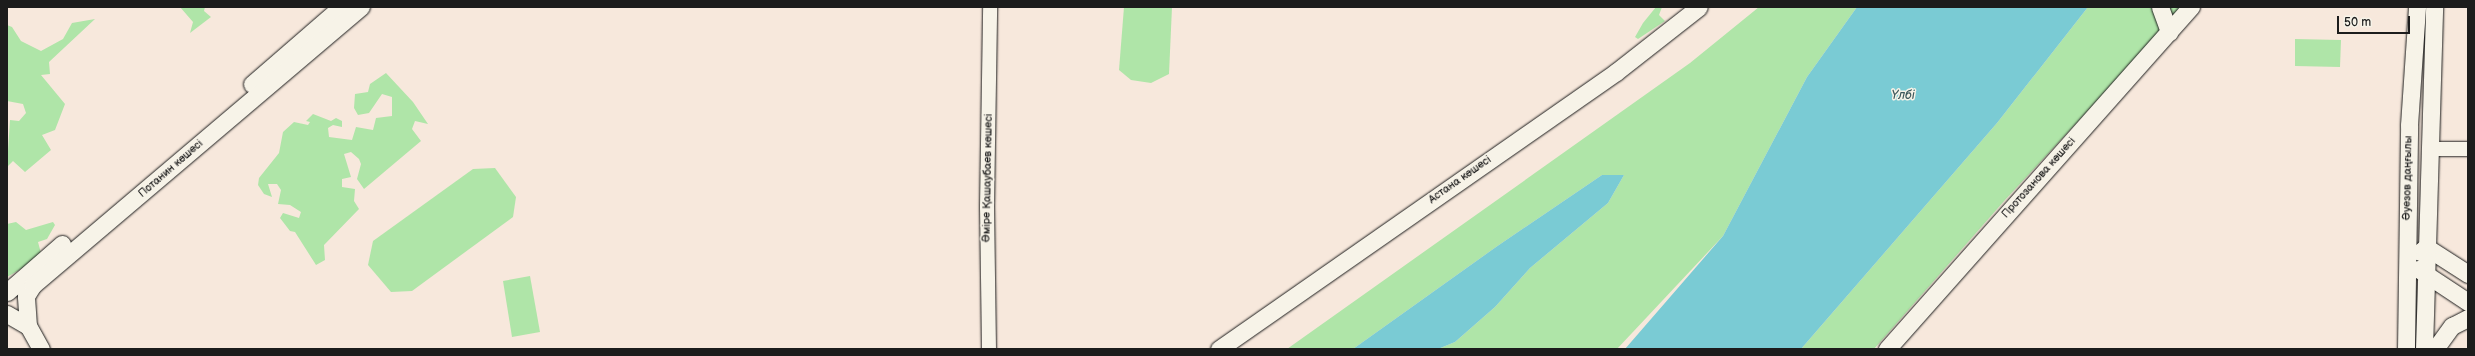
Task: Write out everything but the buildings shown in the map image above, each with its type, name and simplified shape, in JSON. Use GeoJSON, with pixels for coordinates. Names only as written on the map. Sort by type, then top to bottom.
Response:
{"type":"FeatureCollection","features":[{"type":"Feature","properties":{"kind":"main road","name":"Потанин көшесі"},"geometry":{"type":"LineString","coordinates":[[7,292],[136,185],[341,7]]}},
{"type":"Feature","properties":{"kind":"main road","name":"Потанин көшесі"},"geometry":{"type":"LineString","coordinates":[[41,349],[28,326],[26,296],[33,285],[361,7]]}},
{"type":"Feature","properties":{"kind":"main road","name":"Астана көшесі"},"geometry":{"type":"LineString","coordinates":[[1218,349],[1616,72],[1699,7]]}},
{"type":"Feature","properties":{"kind":"main road"},"geometry":{"type":"LineString","coordinates":[[2160,7],[2169,32]]}},
{"type":"Feature","properties":{"kind":"main road","name":"Протозанова көшесі"},"geometry":{"type":"LineString","coordinates":[[1891,347],[2191,7]]}},
{"type":"Feature","properties":{"kind":"main road","name":"Әуезов даңғылы"},"geometry":{"type":"LineString","coordinates":[[2406,349],[2409,125],[2417,7]]}},
{"type":"Feature","properties":{"kind":"main road","name":"Әуезов даңғылы"},"geometry":{"type":"LineString","coordinates":[[2424,349],[2434,7]]}},
{"type":"Feature","properties":{"kind":"main road"},"geometry":{"type":"LineString","coordinates":[[2468,274],[2426,247],[2407,261],[2468,302]]}},
{"type":"Feature","properties":{"kind":"main road"},"geometry":{"type":"LineString","coordinates":[[7,314],[28,326]]}},
{"type":"Feature","properties":{"kind":"main road"},"geometry":{"type":"LineString","coordinates":[[2435,349],[2452,326],[2468,318]]}},
{"type":"Feature","properties":{"kind":"street","name":"Әміре Қашаубаев көшесі"},"geometry":{"type":"LineString","coordinates":[[989,349],[987,207],[990,7]]}},
{"type":"Feature","properties":{"kind":"street"},"geometry":{"type":"LineString","coordinates":[[2430,148],[2468,149]]}},
{"type":"Feature","properties":{"kind":"green space"},"geometry":{"type":"Polygon","coordinates":[[[180,7],[205,7],[204,11],[211,17],[190,33],[193,22],[180,7]]]}},
{"type":"Feature","properties":{"kind":"green space"},"geometry":{"type":"Polygon","coordinates":[[[1124,7],[1172,7],[1169,74],[1151,83],[1131,80],[1119,70],[1124,7]]]}},
{"type":"Feature","properties":{"kind":"green space"},"geometry":{"type":"Polygon","coordinates":[[[1656,7],[1662,7],[1659,15],[1665,21],[1638,39],[1635,37],[1643,23],[1656,7]]]}},
{"type":"Feature","properties":{"kind":"green space"},"geometry":{"type":"Polygon","coordinates":[[[1759,7],[1857,7],[1807,77],[1723,236],[1617,349],[1438,349],[1455,342],[1495,307],[1530,268],[1608,203],[1624,175],[1602,175],[1496,247],[1353,349],[1287,349],[1690,63],[1759,7]]]}},
{"type":"Feature","properties":{"kind":"green space"},"geometry":{"type":"Polygon","coordinates":[[[2088,7],[2184,7],[2005,200],[1874,349],[1801,349],[1997,123],[2088,7]]]}},
{"type":"Feature","properties":{"kind":"green space"},"geometry":{"type":"Polygon","coordinates":[[[95,19],[49,62],[50,74],[41,75],[65,104],[55,130],[42,135],[51,150],[25,172],[13,161],[7,167],[10,120],[19,121],[26,113],[23,104],[7,101],[7,25],[12,27],[21,41],[41,51],[63,39],[72,23],[95,19]]]}},
{"type":"Feature","properties":{"kind":"green space"},"geometry":{"type":"Polygon","coordinates":[[[2295,39],[2341,40],[2340,67],[2295,66],[2295,39]]]}},
{"type":"Feature","properties":{"kind":"green space"},"geometry":{"type":"Polygon","coordinates":[[[386,73],[413,102],[428,124],[415,121],[412,129],[421,141],[364,189],[357,179],[361,164],[359,159],[351,152],[344,154],[351,177],[342,179],[342,187],[355,189],[354,201],[359,209],[324,245],[325,260],[316,265],[295,232],[290,231],[280,218],[283,213],[299,218],[301,212],[290,205],[278,204],[281,190],[277,184],[268,184],[272,197],[264,194],[258,185],[259,178],[279,153],[283,132],[294,122],[308,125],[310,122],[306,121],[313,114],[331,121],[336,118],[342,121],[342,127],[333,125],[328,128],[329,137],[352,140],[356,127],[373,130],[376,118],[392,116],[392,97],[382,94],[369,113],[358,115],[354,108],[355,94],[368,92],[370,84],[386,73]]]}},
{"type":"Feature","properties":{"kind":"green space"},"geometry":{"type":"Polygon","coordinates":[[[495,168],[516,197],[513,217],[412,291],[391,292],[368,265],[373,241],[473,169],[495,168]]]}},
{"type":"Feature","properties":{"kind":"green space"},"geometry":{"type":"Polygon","coordinates":[[[16,222],[26,230],[53,222],[55,225],[47,239],[38,242],[42,257],[7,277],[7,224],[16,222]]]}},
{"type":"Feature","properties":{"kind":"green space"},"geometry":{"type":"Polygon","coordinates":[[[530,276],[540,332],[512,337],[503,281],[530,276]]]}},
{"type":"Feature","properties":{"kind":"water","name":"Үлбі"},"geometry":{"type":"Polygon","coordinates":[[[1857,7],[2088,7],[1997,123],[1801,349],[1625,349],[1723,236],[1807,77],[1857,7]]]}},
{"type":"Feature","properties":{"kind":"water"},"geometry":{"type":"Polygon","coordinates":[[[1602,175],[1624,175],[1608,203],[1530,268],[1495,307],[1455,342],[1438,349],[1353,349],[1496,247],[1602,175]]]}}]}
